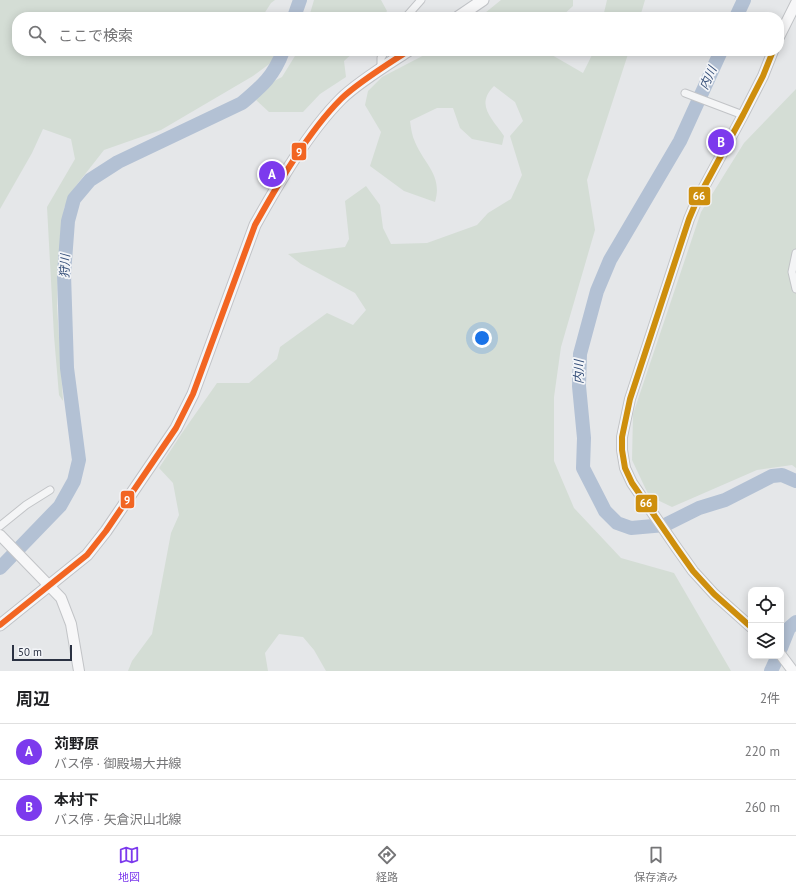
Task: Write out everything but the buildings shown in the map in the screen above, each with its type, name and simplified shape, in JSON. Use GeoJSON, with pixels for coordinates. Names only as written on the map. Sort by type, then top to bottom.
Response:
{"type":"FeatureCollection","features":[{"type":"Feature","properties":{"kind":"main road"},"geometry":{"type":"LineString","coordinates":[[465,12],[483,0]]}},
{"type":"Feature","properties":{"kind":"main road"},"geometry":{"type":"LineString","coordinates":[[784,27],[796,3]]}},
{"type":"Feature","properties":{"kind":"main road"},"geometry":{"type":"LineString","coordinates":[[0,625],[87,556],[106,531],[176,428],[193,394],[255,225],[270,199],[325,116],[342,97],[401,56]]}},
{"type":"Feature","properties":{"kind":"main road"},"geometry":{"type":"LineString","coordinates":[[748,624],[714,594],[693,571],[632,483],[625,468],[622,437],[625,419],[689,219],[697,200],[763,76],[771,56]]}},
{"type":"Feature","properties":{"kind":"main road"},"geometry":{"type":"LineString","coordinates":[[1,537],[62,598],[69,615],[79,671]]}},
{"type":"Feature","properties":{"kind":"main road"},"geometry":{"type":"LineString","coordinates":[[784,659],[793,671]]}},
{"type":"Feature","properties":{"kind":"street"},"geometry":{"type":"LineString","coordinates":[[410,12],[421,0]]}},
{"type":"Feature","properties":{"kind":"street"},"geometry":{"type":"LineString","coordinates":[[381,70],[382,56]]}},
{"type":"Feature","properties":{"kind":"street"},"geometry":{"type":"LineString","coordinates":[[685,93],[728,108],[743,115]]}},
{"type":"Feature","properties":{"kind":"street"},"geometry":{"type":"LineString","coordinates":[[796,253],[792,272],[796,288]]}},
{"type":"Feature","properties":{"kind":"street"},"geometry":{"type":"LineString","coordinates":[[0,526],[26,504],[50,490]]}},
{"type":"Feature","properties":{"kind":"shaded area"},"geometry":{"type":"Polygon","coordinates":[[[0,0],[275,0],[271,3],[265,12],[12,12],[12,56],[273,56],[272,62],[253,76],[161,130],[104,150],[75,187],[64,208],[58,263],[57,306],[63,401],[59,395],[54,336],[47,207],[75,159],[71,139],[43,129],[32,153],[0,209],[0,0]]]}},
{"type":"Feature","properties":{"kind":"shaded area"},"geometry":{"type":"Polygon","coordinates":[[[314,0],[381,0],[387,11],[386,12],[310,12],[314,0]]]}},
{"type":"Feature","properties":{"kind":"shaded area"},"geometry":{"type":"Polygon","coordinates":[[[501,0],[573,0],[573,6],[566,12],[486,12],[501,0]]]}},
{"type":"Feature","properties":{"kind":"shaded area"},"geometry":{"type":"Polygon","coordinates":[[[607,0],[645,0],[641,12],[604,12],[607,0]]]}},
{"type":"Feature","properties":{"kind":"shaded area"},"geometry":{"type":"Polygon","coordinates":[[[295,56],[350,56],[344,61],[346,77],[320,94],[303,112],[269,112],[256,100],[266,85],[282,77],[295,56]]]}},
{"type":"Feature","properties":{"kind":"shaded area"},"geometry":{"type":"Polygon","coordinates":[[[422,56],[554,56],[583,73],[592,56],[627,56],[587,180],[595,230],[561,347],[554,397],[554,461],[574,508],[621,558],[674,573],[731,671],[326,671],[314,650],[303,637],[279,634],[265,653],[268,671],[128,671],[132,661],[152,634],[171,533],[179,515],[173,483],[159,468],[182,433],[217,383],[249,383],[277,359],[280,347],[327,313],[353,325],[366,310],[355,293],[301,264],[288,254],[345,247],[349,239],[345,201],[366,186],[380,205],[383,228],[391,244],[427,243],[477,225],[488,213],[511,199],[522,175],[510,136],[523,121],[515,102],[494,86],[488,93],[486,105],[487,111],[504,136],[502,145],[472,139],[460,128],[453,108],[437,108],[410,121],[414,140],[435,177],[437,193],[435,202],[404,191],[370,166],[381,132],[365,105],[368,91],[382,77],[422,56]]]}},
{"type":"Feature","properties":{"kind":"shaded area"},"geometry":{"type":"Polygon","coordinates":[[[796,89],[796,468],[792,465],[757,470],[672,507],[649,496],[632,460],[633,414],[701,212],[744,143],[796,89]]]}},
{"type":"Feature","properties":{"kind":"waterway","name":"狩川"},"geometry":{"type":"LineString","coordinates":[[296,12],[300,0]]}},
{"type":"Feature","properties":{"kind":"waterway","name":"内川"},"geometry":{"type":"LineString","coordinates":[[738,12],[744,0]]}},
{"type":"Feature","properties":{"kind":"waterway","name":"狩川"},"geometry":{"type":"LineString","coordinates":[[0,568],[60,506],[74,481],[79,460],[67,368],[64,274],[68,221],[74,199],[90,180],[118,162],[242,103],[267,80],[276,67],[281,56]]}},
{"type":"Feature","properties":{"kind":"waterway","name":"内川"},"geometry":{"type":"LineString","coordinates":[[719,56],[680,141],[610,260],[597,291],[580,354],[579,386],[584,438],[583,468],[605,511],[617,523],[631,528],[665,525],[699,508],[725,500],[772,476],[782,475],[796,481]]}},
{"type":"Feature","properties":{"kind":"waterway","name":"内川"},"geometry":{"type":"LineString","coordinates":[[784,640],[789,628],[796,622]]}},
{"type":"Feature","properties":{"kind":"waterway","name":"内川"},"geometry":{"type":"LineString","coordinates":[[771,671],[777,659]]}},
{"type":"Feature","properties":{"kind":"transit line","name":"9"},"geometry":{"type":"LineString","coordinates":[[0,625],[87,555],[106,531],[176,428],[193,394],[255,225],[284,176],[305,143],[341,99],[364,80],[400,56]]}},
{"type":"Feature","properties":{"kind":"transit line","name":"66"},"geometry":{"type":"LineString","coordinates":[[748,624],[714,594],[693,571],[632,483],[625,468],[622,450],[622,437],[630,399],[689,219],[697,200],[763,76],[771,56]]}},
{"type":"Feature","properties":{"kind":"place","name":"本村下"},"geometry":{"type":"Point","coordinates":[721,142]}},
{"type":"Feature","properties":{"kind":"place","name":"苅野原"},"geometry":{"type":"Point","coordinates":[272,174]}}]}
